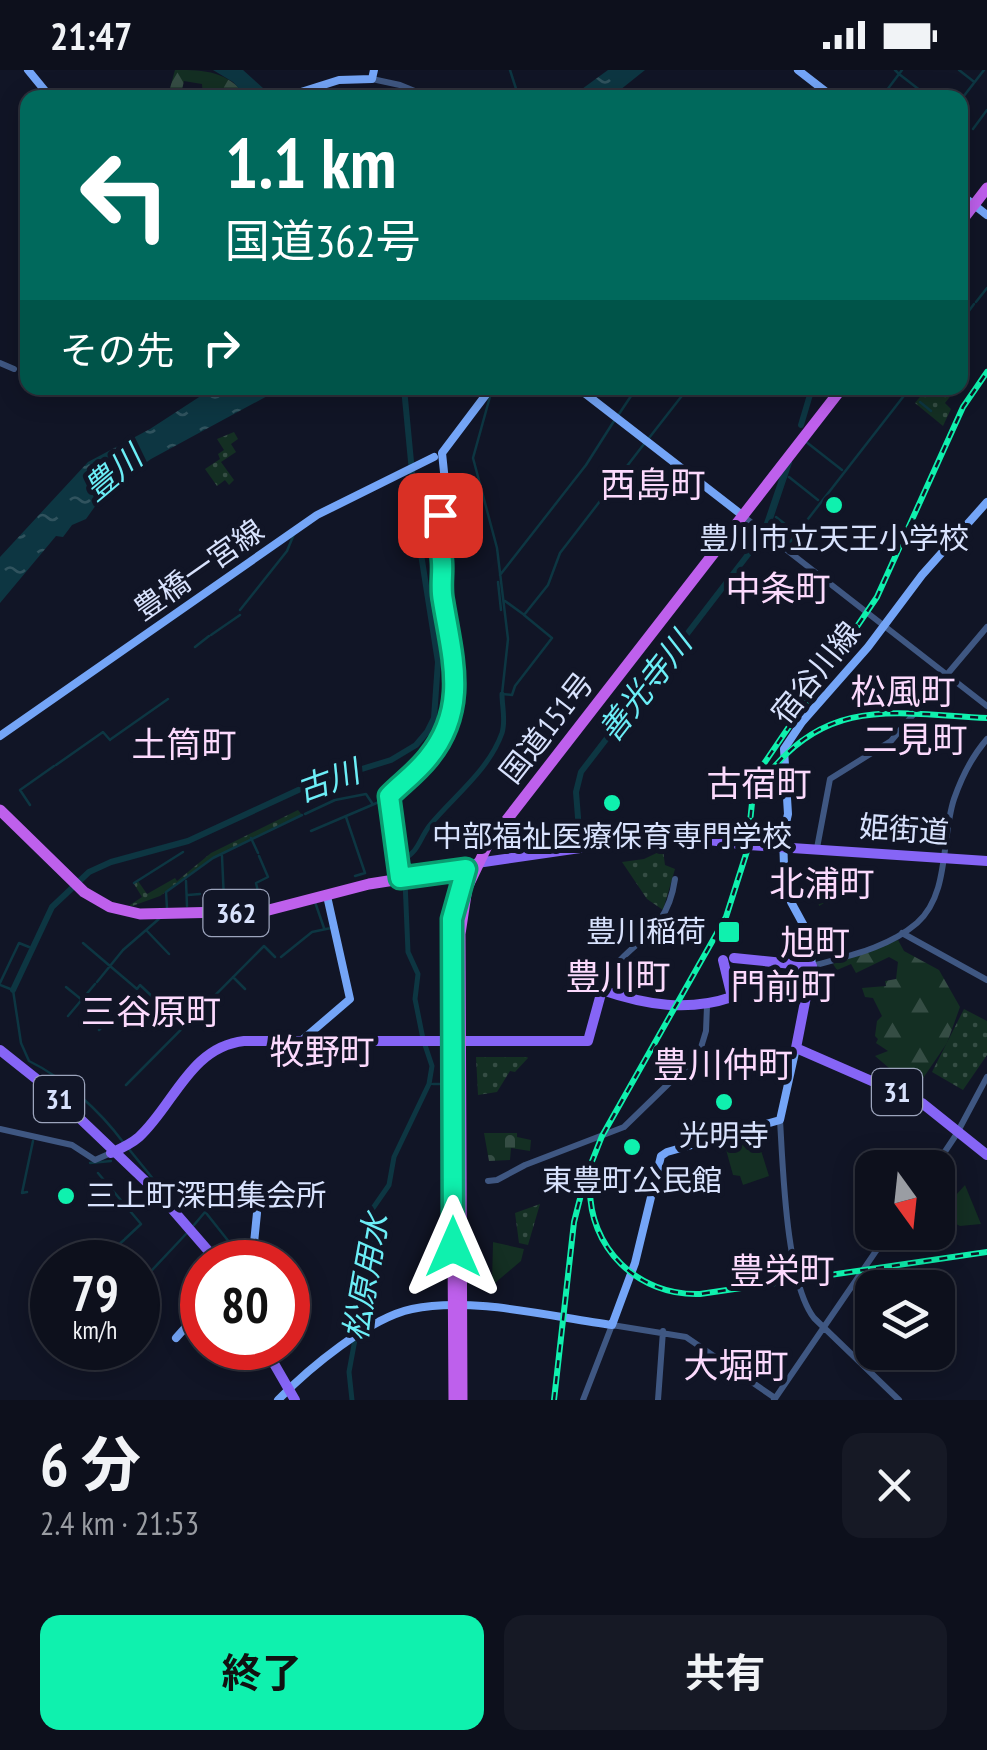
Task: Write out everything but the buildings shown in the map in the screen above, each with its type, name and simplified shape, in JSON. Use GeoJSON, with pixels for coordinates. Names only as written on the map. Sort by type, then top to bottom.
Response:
{"type":"FeatureCollection","features":[{"type":"Feature","properties":{"kind":"highway"},"geometry":{"type":"LineString","coordinates":[[982,207],[987,188]]}},
{"type":"Feature","properties":{"kind":"highway","name":"国道151号"},"geometry":{"type":"LineString","coordinates":[[462,1400],[456,1042],[460,927],[472,866],[502,813],[828,395]]}},
{"type":"Feature","properties":{"kind":"highway","name":"362"},"geometry":{"type":"LineString","coordinates":[[0,810],[74,884],[110,907],[151,915],[265,912],[408,877],[472,866]]}},
{"type":"Feature","properties":{"kind":"highway","name":"国道151号"},"geometry":{"type":"LineString","coordinates":[[456,1042],[462,1256],[458,1306]]}},
{"type":"Feature","properties":{"kind":"highway"},"geometry":{"type":"LineString","coordinates":[[454,1400],[458,1306]]}},
{"type":"Feature","properties":{"kind":"main road"},"geometry":{"type":"LineString","coordinates":[[28,70],[44,90]]}},
{"type":"Feature","properties":{"kind":"main road"},"geometry":{"type":"LineString","coordinates":[[798,70],[824,90]]}},
{"type":"Feature","properties":{"kind":"main road"},"geometry":{"type":"LineString","coordinates":[[307,90],[373,74]]}},
{"type":"Feature","properties":{"kind":"main road"},"geometry":{"type":"LineString","coordinates":[[408,877],[390,794],[408,782],[433,752],[448,721],[456,688],[456,666],[441,588],[438,526],[446,491],[442,453],[486,395]]}},
{"type":"Feature","properties":{"kind":"main road"},"geometry":{"type":"LineString","coordinates":[[587,395],[739,513]]}},
{"type":"Feature","properties":{"kind":"main road","name":"豊橋一宮線"},"geometry":{"type":"LineString","coordinates":[[0,736],[317,515],[434,456]]}},
{"type":"Feature","properties":{"kind":"main road","name":"宿谷川線"},"geometry":{"type":"LineString","coordinates":[[812,966],[809,936],[792,902],[784,846],[788,814],[784,749],[922,575],[987,502]]}},
{"type":"Feature","properties":{"kind":"main road","name":"姫街道"},"geometry":{"type":"LineString","coordinates":[[472,866],[670,834],[750,845],[987,861]]}},
{"type":"Feature","properties":{"kind":"main road"},"geometry":{"type":"LineString","coordinates":[[301,1041],[350,999],[327,896]]}},
{"type":"Feature","properties":{"kind":"main road"},"geometry":{"type":"LineString","coordinates":[[278,1400],[294,1394],[314,1366],[388,1317],[406,1310],[458,1306],[612,1324],[635,1263],[661,1156],[780,1120],[812,966],[727,962],[732,997],[707,1006],[652,1004],[602,990]]}},
{"type":"Feature","properties":{"kind":"main road","name":"31"},"geometry":{"type":"LineString","coordinates":[[112,1152],[141,1135],[200,1060],[215,1049],[240,1041],[588,1041],[602,990]]}},
{"type":"Feature","properties":{"kind":"main road","name":"31"},"geometry":{"type":"LineString","coordinates":[[796,1048],[913,1099],[987,1155]]}},
{"type":"Feature","properties":{"kind":"main road","name":"31"},"geometry":{"type":"LineString","coordinates":[[0,1052],[48,1090],[178,1213],[198,1240]]}},
{"type":"Feature","properties":{"kind":"main road"},"geometry":{"type":"LineString","coordinates":[[254,1240],[256,1213]]}},
{"type":"Feature","properties":{"kind":"main road"},"geometry":{"type":"LineString","coordinates":[[176,1338],[180,1334]]}},
{"type":"Feature","properties":{"kind":"main road"},"geometry":{"type":"LineString","coordinates":[[280,1370],[294,1394]]}},
{"type":"Feature","properties":{"kind":"street"},"geometry":{"type":"LineString","coordinates":[[373,74],[414,90]]}},
{"type":"Feature","properties":{"kind":"street"},"geometry":{"type":"LineString","coordinates":[[0,362],[14,369]]}},
{"type":"Feature","properties":{"kind":"street"},"geometry":{"type":"LineString","coordinates":[[739,513],[987,706]]}},
{"type":"Feature","properties":{"kind":"street"},"geometry":{"type":"LineString","coordinates":[[818,848],[830,779],[891,741],[987,627]]}},
{"type":"Feature","properties":{"kind":"street"},"geometry":{"type":"LineString","coordinates":[[812,966],[867,951],[921,919],[931,906],[954,798],[976,752],[987,739]]}},
{"type":"Feature","properties":{"kind":"street"},"geometry":{"type":"LineString","coordinates":[[602,990],[615,965],[652,934],[660,922],[675,879]]}},
{"type":"Feature","properties":{"kind":"street"},"geometry":{"type":"LineString","coordinates":[[902,933],[987,980]]}},
{"type":"Feature","properties":{"kind":"street"},"geometry":{"type":"LineString","coordinates":[[488,1181],[624,1127],[700,1054],[707,1006]]}},
{"type":"Feature","properties":{"kind":"street"},"geometry":{"type":"LineString","coordinates":[[946,1150],[987,1078]]}},
{"type":"Feature","properties":{"kind":"street"},"geometry":{"type":"LineString","coordinates":[[780,1120],[788,1222],[802,1297],[812,1316],[898,1400]]}},
{"type":"Feature","properties":{"kind":"street"},"geometry":{"type":"LineString","coordinates":[[0,1129],[72,1145],[94,1160],[112,1152]]}},
{"type":"Feature","properties":{"kind":"street"},"geometry":{"type":"LineString","coordinates":[[583,1400],[612,1324],[688,1338],[774,1399],[877,1250]]}},
{"type":"Feature","properties":{"kind":"street"},"geometry":{"type":"LineString","coordinates":[[658,1400],[663,1332]]}},
{"type":"Feature","properties":{"kind":"green space"},"geometry":{"type":"Polygon","coordinates":[[[175,70],[215,74],[241,90],[202,90],[202,84],[184,81],[182,90],[170,90],[175,70]]]}},
{"type":"Feature","properties":{"kind":"green space"},"geometry":{"type":"Polygon","coordinates":[[[921,395],[951,395],[945,403],[951,409],[943,426],[915,403],[921,395]]]}},
{"type":"Feature","properties":{"kind":"green space"},"geometry":{"type":"Polygon","coordinates":[[[234,432],[238,439],[231,444],[236,452],[221,462],[234,480],[229,485],[225,480],[217,486],[205,469],[220,459],[218,454],[224,450],[217,439],[234,432]]]}},
{"type":"Feature","properties":{"kind":"green space"},"geometry":{"type":"Polygon","coordinates":[[[298,810],[302,815],[213,858],[160,896],[124,909],[142,897],[134,884],[138,881],[147,894],[175,878],[177,881],[211,853],[298,810]]]}},
{"type":"Feature","properties":{"kind":"green space"},"geometry":{"type":"Polygon","coordinates":[[[663,850],[665,865],[675,869],[663,910],[647,899],[622,862],[644,859],[663,850]]]}},
{"type":"Feature","properties":{"kind":"green space"},"geometry":{"type":"Polygon","coordinates":[[[838,866],[850,889],[819,906],[817,876],[838,866]]]}},
{"type":"Feature","properties":{"kind":"green space"},"geometry":{"type":"Polygon","coordinates":[[[898,940],[904,951],[939,970],[960,1007],[947,1043],[915,1090],[875,1056],[888,1051],[876,1043],[877,1021],[882,1016],[873,998],[865,997],[862,988],[886,986],[885,981],[896,979],[898,962],[889,957],[856,973],[851,964],[837,970],[833,964],[898,940]]]}},
{"type":"Feature","properties":{"kind":"green space"},"geometry":{"type":"Polygon","coordinates":[[[964,1009],[987,1021],[987,1055],[963,1090],[932,1072],[964,1009]]]}},
{"type":"Feature","properties":{"kind":"green space"},"geometry":{"type":"Polygon","coordinates":[[[476,1057],[528,1058],[515,1072],[510,1071],[497,1092],[478,1095],[476,1057]]]}},
{"type":"Feature","properties":{"kind":"green space"},"geometry":{"type":"Polygon","coordinates":[[[755,1131],[769,1176],[743,1185],[740,1176],[733,1175],[725,1146],[747,1139],[746,1133],[755,1131]]]}},
{"type":"Feature","properties":{"kind":"green space"},"geometry":{"type":"Polygon","coordinates":[[[484,1133],[517,1133],[517,1137],[531,1140],[530,1151],[511,1148],[510,1160],[489,1161],[484,1133]]]}},
{"type":"Feature","properties":{"kind":"green space"},"geometry":{"type":"Polygon","coordinates":[[[965,1185],[981,1224],[955,1224],[955,1196],[965,1185]]]}},
{"type":"Feature","properties":{"kind":"green space"},"geometry":{"type":"Polygon","coordinates":[[[540,1204],[528,1245],[519,1243],[515,1213],[540,1204]]]}},
{"type":"Feature","properties":{"kind":"green space"},"geometry":{"type":"Polygon","coordinates":[[[493,1242],[524,1249],[521,1261],[495,1283],[492,1281],[493,1242]]]}},
{"type":"Feature","properties":{"kind":"water"},"geometry":{"type":"Polygon","coordinates":[[[213,70],[243,70],[265,90],[240,90],[213,70]]]}},
{"type":"Feature","properties":{"kind":"water"},"geometry":{"type":"Polygon","coordinates":[[[608,70],[645,70],[620,90],[581,90],[608,70]]]}},
{"type":"Feature","properties":{"kind":"water","name":"豊川"},"geometry":{"type":"Polygon","coordinates":[[[202,395],[269,395],[151,459],[106,491],[86,519],[72,525],[63,537],[56,536],[0,603],[0,557],[88,462],[202,395]]]}},
{"type":"Feature","properties":{"kind":"waterway","name":"松原用水"},"geometry":{"type":"LineString","coordinates":[[510,70],[516,90]]}},
{"type":"Feature","properties":{"kind":"waterway"},"geometry":{"type":"LineString","coordinates":[[895,70],[898,73]]}},
{"type":"Feature","properties":{"kind":"waterway"},"geometry":{"type":"LineString","coordinates":[[887,90],[902,70]]}},
{"type":"Feature","properties":{"kind":"waterway"},"geometry":{"type":"LineString","coordinates":[[959,70],[973,81]]}},
{"type":"Feature","properties":{"kind":"waterway","name":"善光寺川"},"geometry":{"type":"LineString","coordinates":[[968,91],[984,70]]}},
{"type":"Feature","properties":{"kind":"waterway"},"geometry":{"type":"LineString","coordinates":[[899,74],[920,90]]}},
{"type":"Feature","properties":{"kind":"waterway"},"geometry":{"type":"LineString","coordinates":[[973,129],[987,110]]}},
{"type":"Feature","properties":{"kind":"waterway"},"geometry":{"type":"LineString","coordinates":[[976,302],[987,288]]}},
{"type":"Feature","properties":{"kind":"waterway"},"geometry":{"type":"LineString","coordinates":[[968,312],[974,304]]}},
{"type":"Feature","properties":{"kind":"waterway","name":"古川"},"geometry":{"type":"LineString","coordinates":[[13,990],[52,907],[89,872],[188,841],[307,786],[391,760],[416,745],[427,732],[434,718],[438,662],[418,535],[405,395]]}},
{"type":"Feature","properties":{"kind":"waterway"},"geometry":{"type":"LineString","coordinates":[[490,395],[473,458],[497,548],[508,639],[502,694],[512,695],[552,638],[524,615],[548,585],[560,553],[644,444]]}},
{"type":"Feature","properties":{"kind":"waterway"},"geometry":{"type":"LineString","coordinates":[[619,414],[634,395]]}},
{"type":"Feature","properties":{"kind":"waterway"},"geometry":{"type":"LineString","coordinates":[[649,438],[683,395]]}},
{"type":"Feature","properties":{"kind":"waterway","name":"善光寺川"},"geometry":{"type":"LineString","coordinates":[[801,425],[810,395]]}},
{"type":"Feature","properties":{"kind":"waterway"},"geometry":{"type":"LineString","coordinates":[[787,546],[905,395]]}},
{"type":"Feature","properties":{"kind":"waterway"},"geometry":{"type":"LineString","coordinates":[[920,402],[931,411]]}},
{"type":"Feature","properties":{"kind":"waterway"},"geometry":{"type":"LineString","coordinates":[[500,575],[586,465],[614,421]]}},
{"type":"Feature","properties":{"kind":"waterway"},"geometry":{"type":"LineString","coordinates":[[805,441],[842,470]]}},
{"type":"Feature","properties":{"kind":"waterway","name":"善光寺川"},"geometry":{"type":"LineString","coordinates":[[580,843],[576,792],[581,772],[763,535],[788,462]]}},
{"type":"Feature","properties":{"kind":"waterway","name":"善光寺川"},"geometry":{"type":"LineString","coordinates":[[768,530],[791,462]]}},
{"type":"Feature","properties":{"kind":"waterway"},"geometry":{"type":"LineString","coordinates":[[789,477],[818,500]]}},
{"type":"Feature","properties":{"kind":"waterway"},"geometry":{"type":"LineString","coordinates":[[776,517],[818,550]]}},
{"type":"Feature","properties":{"kind":"waterway"},"geometry":{"type":"LineString","coordinates":[[240,610],[287,551],[294,534]]}},
{"type":"Feature","properties":{"kind":"waterway"},"geometry":{"type":"LineString","coordinates":[[498,582],[501,610]]}},
{"type":"Feature","properties":{"kind":"waterway"},"geometry":{"type":"LineString","coordinates":[[505,601],[523,614]]}},
{"type":"Feature","properties":{"kind":"waterway"},"geometry":{"type":"LineString","coordinates":[[211,635],[240,615]]}},
{"type":"Feature","properties":{"kind":"waterway"},"geometry":{"type":"LineString","coordinates":[[195,647],[209,636]]}},
{"type":"Feature","properties":{"kind":"waterway","name":"松原用水"},"geometry":{"type":"LineString","coordinates":[[400,866],[430,825],[480,771],[496,746],[503,728],[502,694]]}},
{"type":"Feature","properties":{"kind":"waterway"},"geometry":{"type":"LineString","coordinates":[[111,739],[168,699]]}},
{"type":"Feature","properties":{"kind":"waterway"},"geometry":{"type":"LineString","coordinates":[[56,765],[103,732],[110,740]]}},
{"type":"Feature","properties":{"kind":"waterway"},"geometry":{"type":"LineString","coordinates":[[30,805],[20,790],[54,766]]}},
{"type":"Feature","properties":{"kind":"waterway"},"geometry":{"type":"LineString","coordinates":[[305,814],[335,800],[366,794],[372,803]]}},
{"type":"Feature","properties":{"kind":"waterway"},"geometry":{"type":"LineString","coordinates":[[311,831],[386,799]]}},
{"type":"Feature","properties":{"kind":"waterway"},"geometry":{"type":"LineString","coordinates":[[167,908],[166,892],[213,858],[302,815]]}},
{"type":"Feature","properties":{"kind":"waterway"},"geometry":{"type":"LineString","coordinates":[[346,817],[365,873],[355,876]]}},
{"type":"Feature","properties":{"kind":"waterway"},"geometry":{"type":"LineString","coordinates":[[251,838],[258,853]]}},
{"type":"Feature","properties":{"kind":"waterway"},"geometry":{"type":"LineString","coordinates":[[134,883],[183,852]]}},
{"type":"Feature","properties":{"kind":"waterway"},"geometry":{"type":"LineString","coordinates":[[222,856],[224,900]]}},
{"type":"Feature","properties":{"kind":"waterway"},"geometry":{"type":"LineString","coordinates":[[256,908],[254,904],[260,900],[256,883],[268,877],[259,856]]}},
{"type":"Feature","properties":{"kind":"waterway"},"geometry":{"type":"LineString","coordinates":[[186,881],[187,906]]}},
{"type":"Feature","properties":{"kind":"waterway","name":"松原用水"},"geometry":{"type":"LineString","coordinates":[[405,881],[408,952],[418,974],[415,999],[423,1039]]}},
{"type":"Feature","properties":{"kind":"waterway"},"geometry":{"type":"LineString","coordinates":[[188,895],[200,894]]}},
{"type":"Feature","properties":{"kind":"waterway"},"geometry":{"type":"LineString","coordinates":[[315,902],[324,928]]}},
{"type":"Feature","properties":{"kind":"waterway"},"geometry":{"type":"LineString","coordinates":[[97,982],[123,950],[160,918]]}},
{"type":"Feature","properties":{"kind":"waterway"},"geometry":{"type":"LineString","coordinates":[[281,957],[312,932],[331,928]]}},
{"type":"Feature","properties":{"kind":"waterway"},"geometry":{"type":"LineString","coordinates":[[147,931],[169,954]]}},
{"type":"Feature","properties":{"kind":"waterway"},"geometry":{"type":"LineString","coordinates":[[0,983],[19,943],[29,947]]}},
{"type":"Feature","properties":{"kind":"waterway"},"geometry":{"type":"LineString","coordinates":[[83,943],[158,1002]]}},
{"type":"Feature","properties":{"kind":"waterway"},"geometry":{"type":"LineString","coordinates":[[126,1085],[264,946],[275,957]]}},
{"type":"Feature","properties":{"kind":"waterway"},"geometry":{"type":"LineString","coordinates":[[233,977],[245,989]]}},
{"type":"Feature","properties":{"kind":"waterway"},"geometry":{"type":"LineString","coordinates":[[68,1016],[95,984]]}},
{"type":"Feature","properties":{"kind":"waterway"},"geometry":{"type":"LineString","coordinates":[[0,985],[13,990],[21,1043],[29,1061],[80,1096],[123,1142]]}},
{"type":"Feature","properties":{"kind":"waterway"},"geometry":{"type":"LineString","coordinates":[[66,987],[108,1021],[99,1030]]}},
{"type":"Feature","properties":{"kind":"waterway","name":"松原用水"},"geometry":{"type":"LineString","coordinates":[[352,1400],[349,1372],[370,1258],[371,1211],[389,1185],[394,1157],[429,1084],[432,1066],[425,1045]]}},
{"type":"Feature","properties":{"kind":"waterway"},"geometry":{"type":"LineString","coordinates":[[433,1084],[448,1084]]}},
{"type":"Feature","properties":{"kind":"waterway"},"geometry":{"type":"LineString","coordinates":[[27,1192],[22,1193],[33,1141]]}},
{"type":"Feature","properties":{"kind":"waterway"},"geometry":{"type":"LineString","coordinates":[[128,1148],[154,1180],[195,1199],[228,1240]]}},
{"type":"Feature","properties":{"kind":"waterway"},"geometry":{"type":"LineString","coordinates":[[90,1163],[111,1161]]}},
{"type":"Feature","properties":{"kind":"waterway"},"geometry":{"type":"LineString","coordinates":[[98,1173],[141,1224],[125,1239]]}},
{"type":"Feature","properties":{"kind":"waterway"},"geometry":{"type":"LineString","coordinates":[[194,1225],[205,1212]]}},
{"type":"Feature","properties":{"kind":"waterway"},"geometry":{"type":"LineString","coordinates":[[160,1262],[186,1234]]}},
{"type":"Feature","properties":{"kind":"railway"},"geometry":{"type":"LineString","coordinates":[[554,1400],[574,1222],[602,1136],[726,917],[747,851],[752,803],[763,765],[877,597],[963,407],[987,372]]}},
{"type":"Feature","properties":{"kind":"railway"},"geometry":{"type":"LineString","coordinates":[[767,776],[790,750],[815,732],[840,721],[895,713],[987,718]]}},
{"type":"Feature","properties":{"kind":"railway"},"geometry":{"type":"LineString","coordinates":[[590,1185],[598,1229],[621,1264],[656,1287],[677,1292],[700,1294],[987,1252]]}},
{"type":"Feature","properties":{"kind":"place","name":"豊川市立天王小学校"},"geometry":{"type":"Point","coordinates":[834,505]}},
{"type":"Feature","properties":{"kind":"place","name":"中部福祉医療保育専門学校"},"geometry":{"type":"Point","coordinates":[612,803]}},
{"type":"Feature","properties":{"kind":"place","name":"豊川稲荷"},"geometry":{"type":"Point","coordinates":[729,932]}},
{"type":"Feature","properties":{"kind":"place","name":"光明寺"},"geometry":{"type":"Point","coordinates":[724,1102]}},
{"type":"Feature","properties":{"kind":"place","name":"東豊町公民館"},"geometry":{"type":"Point","coordinates":[632,1147]}},
{"type":"Feature","properties":{"kind":"place","name":"三上町深田集会所"},"geometry":{"type":"Point","coordinates":[66,1196]}},
{"type":"Feature","properties":{"kind":"district","name":"西島町"},"geometry":{"type":"Point","coordinates":[653,485]}},
{"type":"Feature","properties":{"kind":"district","name":"中条町"},"geometry":{"type":"Point","coordinates":[778,589]}},
{"type":"Feature","properties":{"kind":"district","name":"松風町"},"geometry":{"type":"Point","coordinates":[903,692]}},
{"type":"Feature","properties":{"kind":"district","name":"二見町"},"geometry":{"type":"Point","coordinates":[915,740]}},
{"type":"Feature","properties":{"kind":"district","name":"土筒町"},"geometry":{"type":"Point","coordinates":[184,745]}},
{"type":"Feature","properties":{"kind":"district","name":"古宿町"},"geometry":{"type":"Point","coordinates":[759,784]}},
{"type":"Feature","properties":{"kind":"district","name":"北浦町"},"geometry":{"type":"Point","coordinates":[822,884]}},
{"type":"Feature","properties":{"kind":"district","name":"旭町"},"geometry":{"type":"Point","coordinates":[815,943]}},
{"type":"Feature","properties":{"kind":"district","name":"豊川町"},"geometry":{"type":"Point","coordinates":[618,977]}},
{"type":"Feature","properties":{"kind":"district","name":"門前町"},"geometry":{"type":"Point","coordinates":[783,987]}},
{"type":"Feature","properties":{"kind":"district","name":"三谷原町"},"geometry":{"type":"Point","coordinates":[151,1012]}},
{"type":"Feature","properties":{"kind":"district","name":"牧野町"},"geometry":{"type":"Point","coordinates":[322,1052]}},
{"type":"Feature","properties":{"kind":"district","name":"豊川仲町"},"geometry":{"type":"Point","coordinates":[723,1065]}},
{"type":"Feature","properties":{"kind":"district","name":"豊栄町"},"geometry":{"type":"Point","coordinates":[782,1271]}},
{"type":"Feature","properties":{"kind":"district","name":"大堀町"},"geometry":{"type":"Point","coordinates":[736,1366]}},
{"type":"Feature","properties":{"kind":"route"},"geometry":{"type":"LineString","coordinates":[[440,515],[440,578],[456,666],[456,688],[448,721],[433,752],[408,782],[389,796],[400,878],[466,869],[452,919],[453,1247]]}}]}
